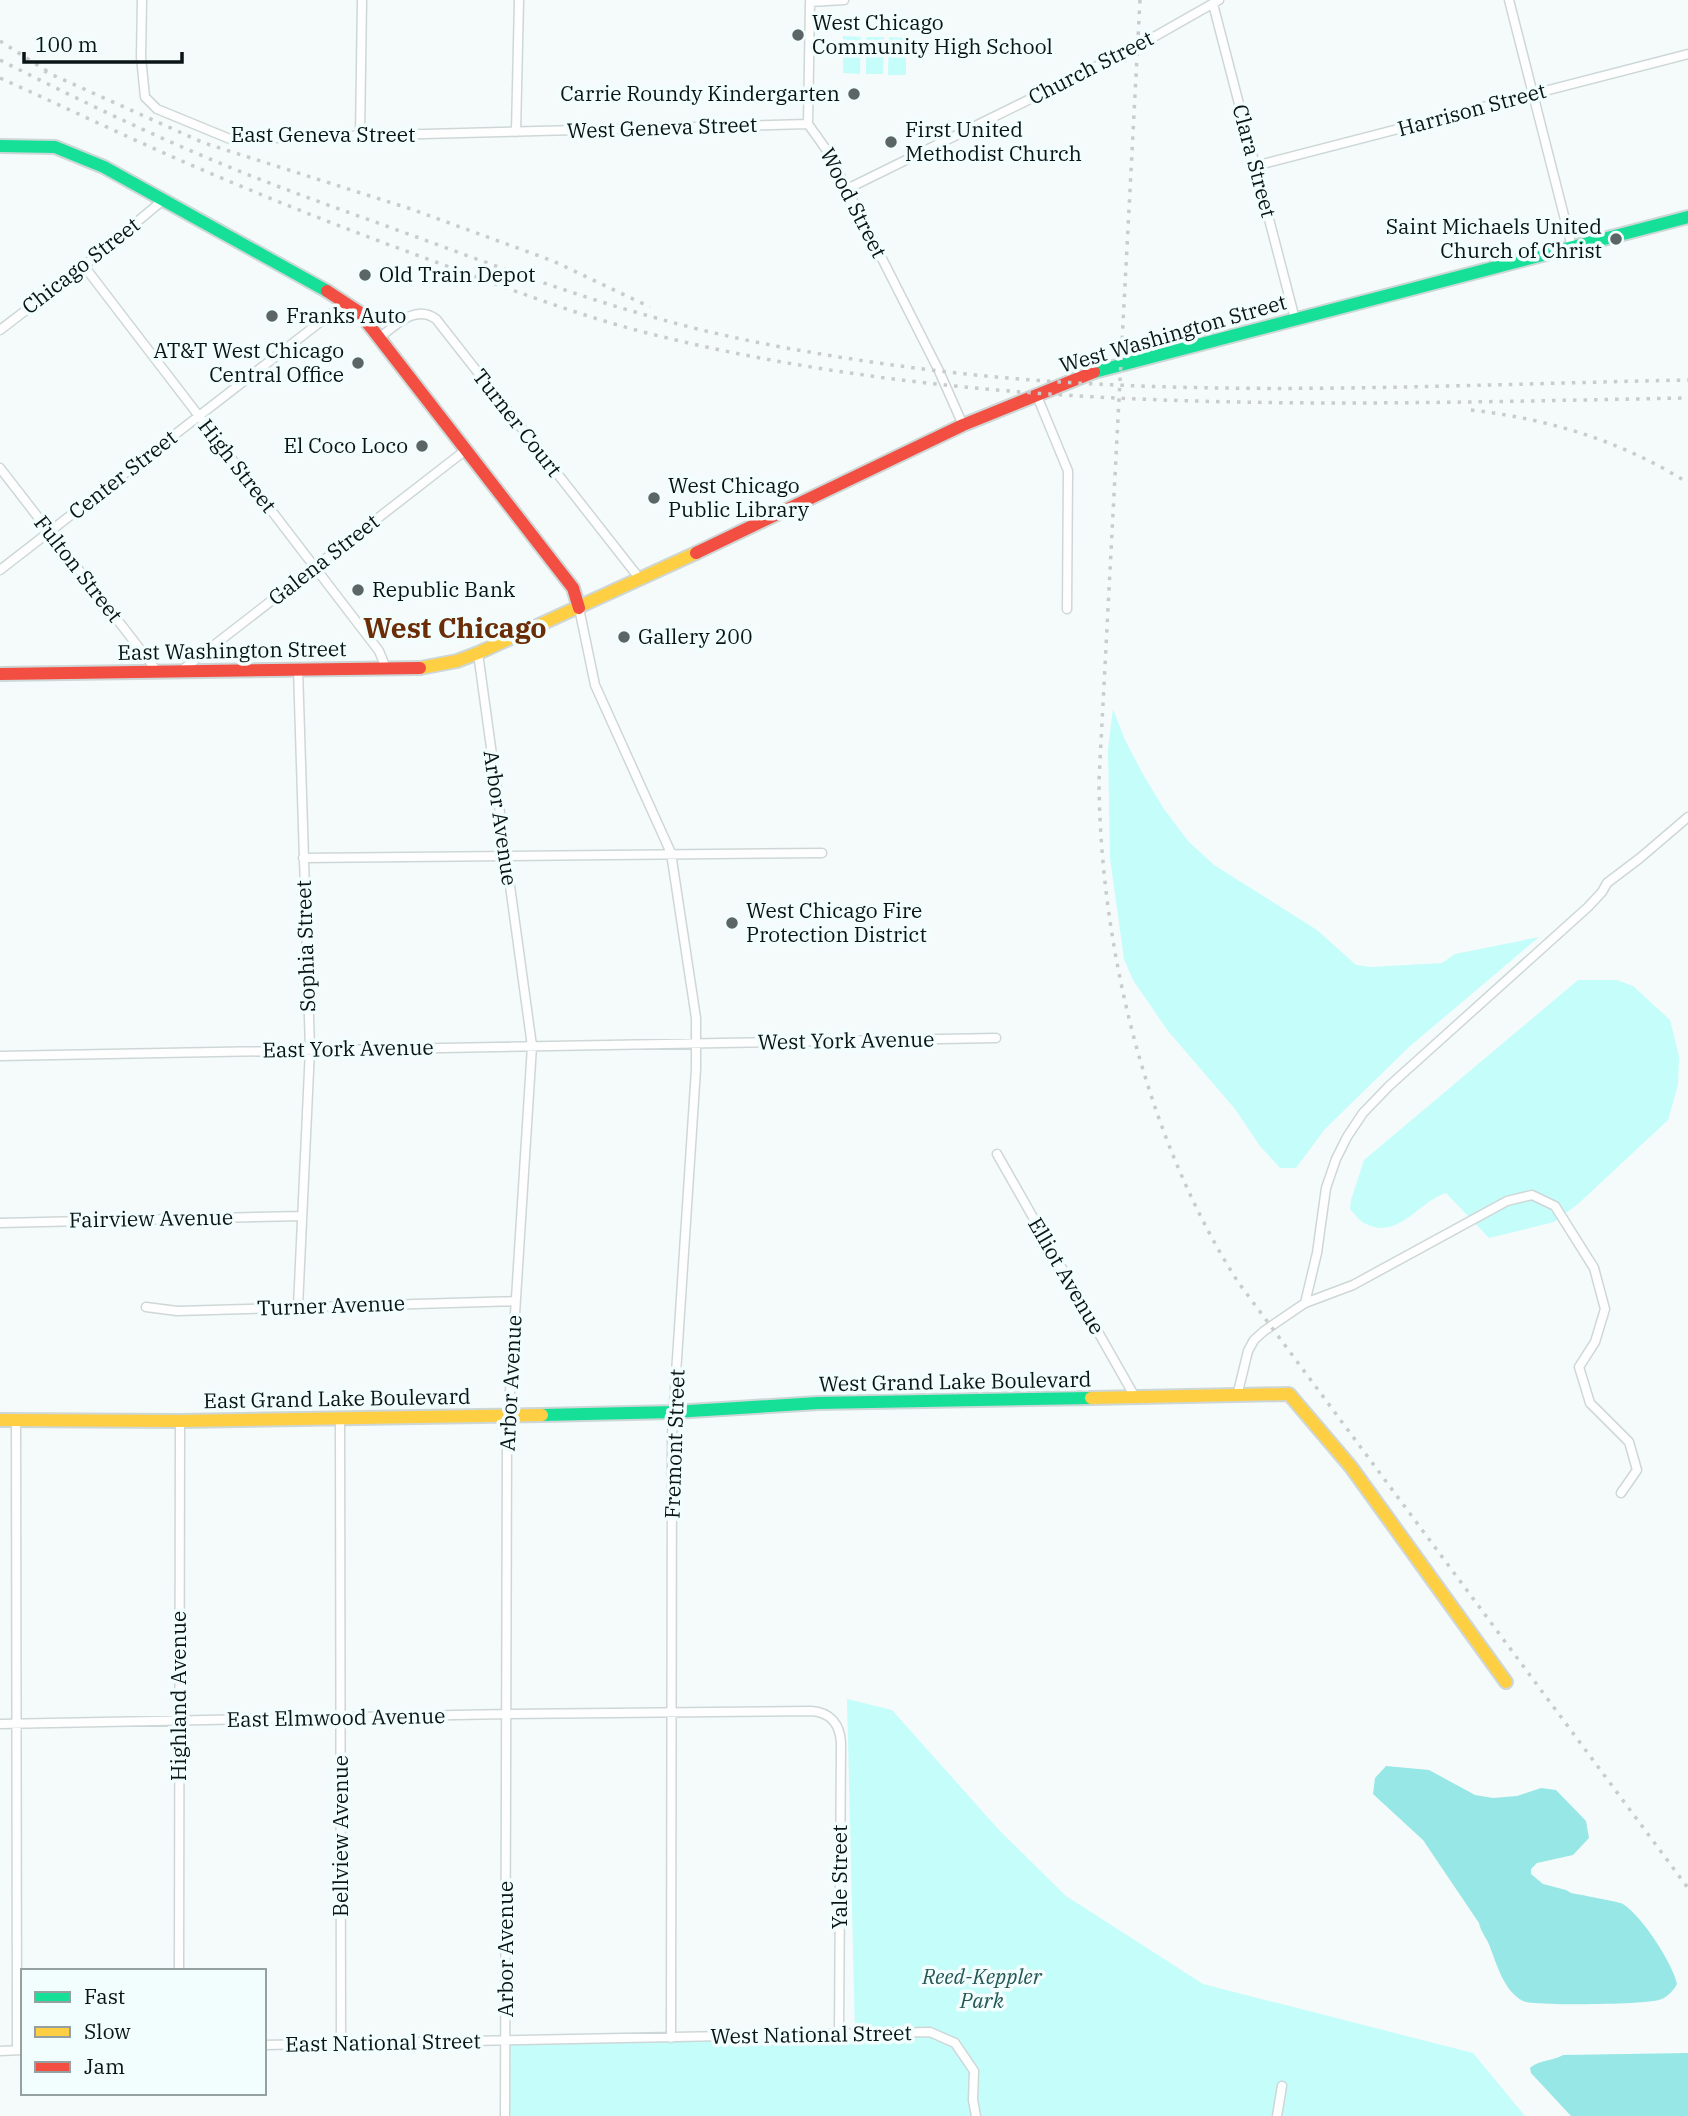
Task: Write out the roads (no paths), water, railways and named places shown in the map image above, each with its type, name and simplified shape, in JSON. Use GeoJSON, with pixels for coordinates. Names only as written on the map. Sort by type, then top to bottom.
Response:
{"type":"FeatureCollection","features":[{"type":"Feature","properties":{"kind":"street","name":"East Geneva Street"},"geometry":{"type":"LineString","coordinates":[[142,0],[143,92],[147,101],[157,108],[230,139],[516,132]]}},
{"type":"Feature","properties":{"kind":"street"},"geometry":{"type":"LineString","coordinates":[[360,136],[362,0]]}},
{"type":"Feature","properties":{"kind":"street"},"geometry":{"type":"LineString","coordinates":[[516,132],[519,0]]}},
{"type":"Feature","properties":{"kind":"street","name":"Wood Street"},"geometry":{"type":"LineString","coordinates":[[844,0],[810,2],[808,124],[827,149],[946,384],[963,425]]}},
{"type":"Feature","properties":{"kind":"street"},"geometry":{"type":"LineString","coordinates":[[1509,0],[1572,247]]}},
{"type":"Feature","properties":{"kind":"street","name":"Clara Street"},"geometry":{"type":"LineString","coordinates":[[1216,2],[1295,319]]}},
{"type":"Feature","properties":{"kind":"street","name":"Church Street"},"geometry":{"type":"LineString","coordinates":[[847,188],[1138,46],[1216,2]]}},
{"type":"Feature","properties":{"kind":"street","name":"Harrison Street"},"geometry":{"type":"LineString","coordinates":[[1255,166],[1688,54]]}},
{"type":"Feature","properties":{"kind":"street","name":"West Geneva Street"},"geometry":{"type":"LineString","coordinates":[[516,132],[808,124]]}},
{"type":"Feature","properties":{"kind":"street"},"geometry":{"type":"LineString","coordinates":[[0,146],[55,147],[104,167],[346,302],[359,312],[573,588],[579,608]]}},
{"type":"Feature","properties":{"kind":"street","name":"Chicago Street"},"geometry":{"type":"LineString","coordinates":[[0,330],[84,266],[162,201]]}},
{"type":"Feature","properties":{"kind":"street","name":"West Washington Street"},"geometry":{"type":"LineString","coordinates":[[579,608],[963,425],[1095,373],[1688,217]]}},
{"type":"Feature","properties":{"kind":"street","name":"High Street"},"geometry":{"type":"LineString","coordinates":[[84,266],[379,651],[386,668]]}},
{"type":"Feature","properties":{"kind":"street","name":"Center Street"},"geometry":{"type":"LineString","coordinates":[[0,570],[346,302]]}},
{"type":"Feature","properties":{"kind":"street","name":"Turner Court"},"geometry":{"type":"LineString","coordinates":[[379,338],[411,315],[429,314],[436,319],[640,579]]}},
{"type":"Feature","properties":{"kind":"street"},"geometry":{"type":"LineString","coordinates":[[1037,396],[1068,471],[1068,608]]}},
{"type":"Feature","properties":{"kind":"street","name":"Galena Street"},"geometry":{"type":"LineString","coordinates":[[181,671],[467,449]]}},
{"type":"Feature","properties":{"kind":"street","name":"Fulton Street"},"geometry":{"type":"LineString","coordinates":[[0,468],[157,671]]}},
{"type":"Feature","properties":{"kind":"street","name":"East Washington Street"},"geometry":{"type":"LineString","coordinates":[[0,674],[435,666],[478,653],[579,608]]}},
{"type":"Feature","properties":{"kind":"street","name":"Fremont Street"},"geometry":{"type":"LineString","coordinates":[[579,608],[595,685],[671,853],[696,1018],[674,1412],[671,2038]]}},
{"type":"Feature","properties":{"kind":"street","name":"Arbor Avenue"},"geometry":{"type":"LineString","coordinates":[[478,653],[532,1046],[508,1415],[505,2116]]}},
{"type":"Feature","properties":{"kind":"street","name":"Sophia Street"},"geometry":{"type":"LineString","coordinates":[[298,669],[310,1049],[298,1307]]}},
{"type":"Feature","properties":{"kind":"street"},"geometry":{"type":"LineString","coordinates":[[1305,1303],[1317,1253],[1326,1188],[1347,1137],[1363,1113],[1389,1086],[1588,907],[1602,892],[1606,883],[1688,817]]}},
{"type":"Feature","properties":{"kind":"street"},"geometry":{"type":"LineString","coordinates":[[303,858],[822,853]]}},
{"type":"Feature","properties":{"kind":"street","name":"West York Avenue"},"geometry":{"type":"LineString","coordinates":[[696,1043],[996,1038]]}},
{"type":"Feature","properties":{"kind":"street","name":"East York Avenue"},"geometry":{"type":"LineString","coordinates":[[0,1056],[696,1043]]}},
{"type":"Feature","properties":{"kind":"street","name":"Elliot Avenue"},"geometry":{"type":"LineString","coordinates":[[997,1154],[1135,1397]]}},
{"type":"Feature","properties":{"kind":"street"},"geometry":{"type":"LineString","coordinates":[[1237,1396],[1244,1364],[1254,1340],[1305,1303],[1353,1285],[1507,1201],[1532,1195],[1555,1206],[1594,1268],[1605,1309],[1595,1342],[1578,1367],[1590,1403],[1629,1442],[1637,1470],[1621,1493]]}},
{"type":"Feature","properties":{"kind":"street","name":"Fairview Avenue"},"geometry":{"type":"LineString","coordinates":[[0,1223],[302,1216]]}},
{"type":"Feature","properties":{"kind":"street","name":"Turner Avenue"},"geometry":{"type":"LineString","coordinates":[[146,1307],[177,1311],[515,1301]]}},
{"type":"Feature","properties":{"kind":"street","name":"West Grand Lake Boulevard"},"geometry":{"type":"LineString","coordinates":[[674,1412],[818,1403],[1289,1394],[1350,1467],[1506,1682]]}},
{"type":"Feature","properties":{"kind":"street","name":"East Grand Lake Boulevard"},"geometry":{"type":"LineString","coordinates":[[0,1420],[180,1421],[674,1412]]}},
{"type":"Feature","properties":{"kind":"street","name":"Bellview Avenue"},"geometry":{"type":"LineString","coordinates":[[340,1418],[341,2044]]}},
{"type":"Feature","properties":{"kind":"street"},"geometry":{"type":"LineString","coordinates":[[0,2051],[20,2050],[16,1420]]}},
{"type":"Feature","properties":{"kind":"street","name":"Highland Avenue"},"geometry":{"type":"LineString","coordinates":[[179,1969],[180,1421]]}},
{"type":"Feature","properties":{"kind":"street","name":"East Elmwood Avenue"},"geometry":{"type":"LineString","coordinates":[[0,1724],[506,1714],[819,1712],[834,1721]]}},
{"type":"Feature","properties":{"kind":"street","name":"Yale Street"},"geometry":{"type":"LineString","coordinates":[[834,1721],[839,1728],[841,1742],[839,2035]]}},
{"type":"Feature","properties":{"kind":"street","name":"West National Street"},"geometry":{"type":"LineString","coordinates":[[671,2038],[930,2032],[956,2043],[974,2071],[973,2100],[976,2116]]}},
{"type":"Feature","properties":{"kind":"street","name":"East National Street"},"geometry":{"type":"LineString","coordinates":[[266,2045],[671,2038]]}},
{"type":"Feature","properties":{"kind":"street"},"geometry":{"type":"LineString","coordinates":[[1277,2116],[1282,2086]]}},
{"type":"Feature","properties":{"kind":"railway"},"geometry":{"type":"LineString","coordinates":[[1140,0],[1099,780],[1108,909],[1119,975],[1135,1041],[1154,1105],[1178,1167],[1206,1227],[1238,1282],[1688,1888]]}},
{"type":"Feature","properties":{"kind":"railway"},"geometry":{"type":"LineString","coordinates":[[0,41],[53,75]]}},
{"type":"Feature","properties":{"kind":"railway"},"geometry":{"type":"LineString","coordinates":[[0,60],[166,140],[316,201],[503,269],[628,310],[779,347],[900,366],[998,377],[1195,388],[1392,387],[1688,380]]}},
{"type":"Feature","properties":{"kind":"railway"},"geometry":{"type":"LineString","coordinates":[[44,71],[204,143],[411,209],[553,261],[650,307]]}},
{"type":"Feature","properties":{"kind":"railway"},"geometry":{"type":"LineString","coordinates":[[0,78],[154,149],[296,209],[495,284],[625,327],[779,361],[907,381],[1037,393],[1167,400],[1297,403],[1688,398]]}},
{"type":"Feature","properties":{"kind":"railway"},"geometry":{"type":"LineString","coordinates":[[1471,410],[1529,419],[1584,434],[1637,455],[1688,483]]}},
{"type":"Feature","properties":{"kind":"place","name":"West Chicago Community High School"},"geometry":{"type":"Point","coordinates":[798,35]}},
{"type":"Feature","properties":{"kind":"place","name":"Carrie Roundy Kindergarten"},"geometry":{"type":"Point","coordinates":[854,94]}},
{"type":"Feature","properties":{"kind":"place","name":"First United Methodist Church"},"geometry":{"type":"Point","coordinates":[891,142]}},
{"type":"Feature","properties":{"kind":"place","name":"Saint Michaels United Church of Christ"},"geometry":{"type":"Point","coordinates":[1616,239]}},
{"type":"Feature","properties":{"kind":"place","name":"Old Train Depot"},"geometry":{"type":"Point","coordinates":[365,275]}},
{"type":"Feature","properties":{"kind":"place","name":"Franks Auto"},"geometry":{"type":"Point","coordinates":[272,316]}},
{"type":"Feature","properties":{"kind":"place","name":"AT&T West Chicago Central Office"},"geometry":{"type":"Point","coordinates":[358,363]}},
{"type":"Feature","properties":{"kind":"place","name":"El Coco Loco"},"geometry":{"type":"Point","coordinates":[422,446]}},
{"type":"Feature","properties":{"kind":"place","name":"West Chicago Public Library"},"geometry":{"type":"Point","coordinates":[654,498]}},
{"type":"Feature","properties":{"kind":"place","name":"Republic Bank"},"geometry":{"type":"Point","coordinates":[358,590]}},
{"type":"Feature","properties":{"kind":"place","name":"Gallery 200"},"geometry":{"type":"Point","coordinates":[624,637]}},
{"type":"Feature","properties":{"kind":"place","name":"West Chicago Fire Protection District"},"geometry":{"type":"Point","coordinates":[732,923]}},
{"type":"Feature","properties":{"kind":"district","name":"West Chicago"},"geometry":{"type":"Point","coordinates":[455,628]}},
{"type":"Feature","properties":{"kind":"park label","name":"Reed-Keppler Park"},"geometry":{"type":"Point","coordinates":[982,1989]}}]}
